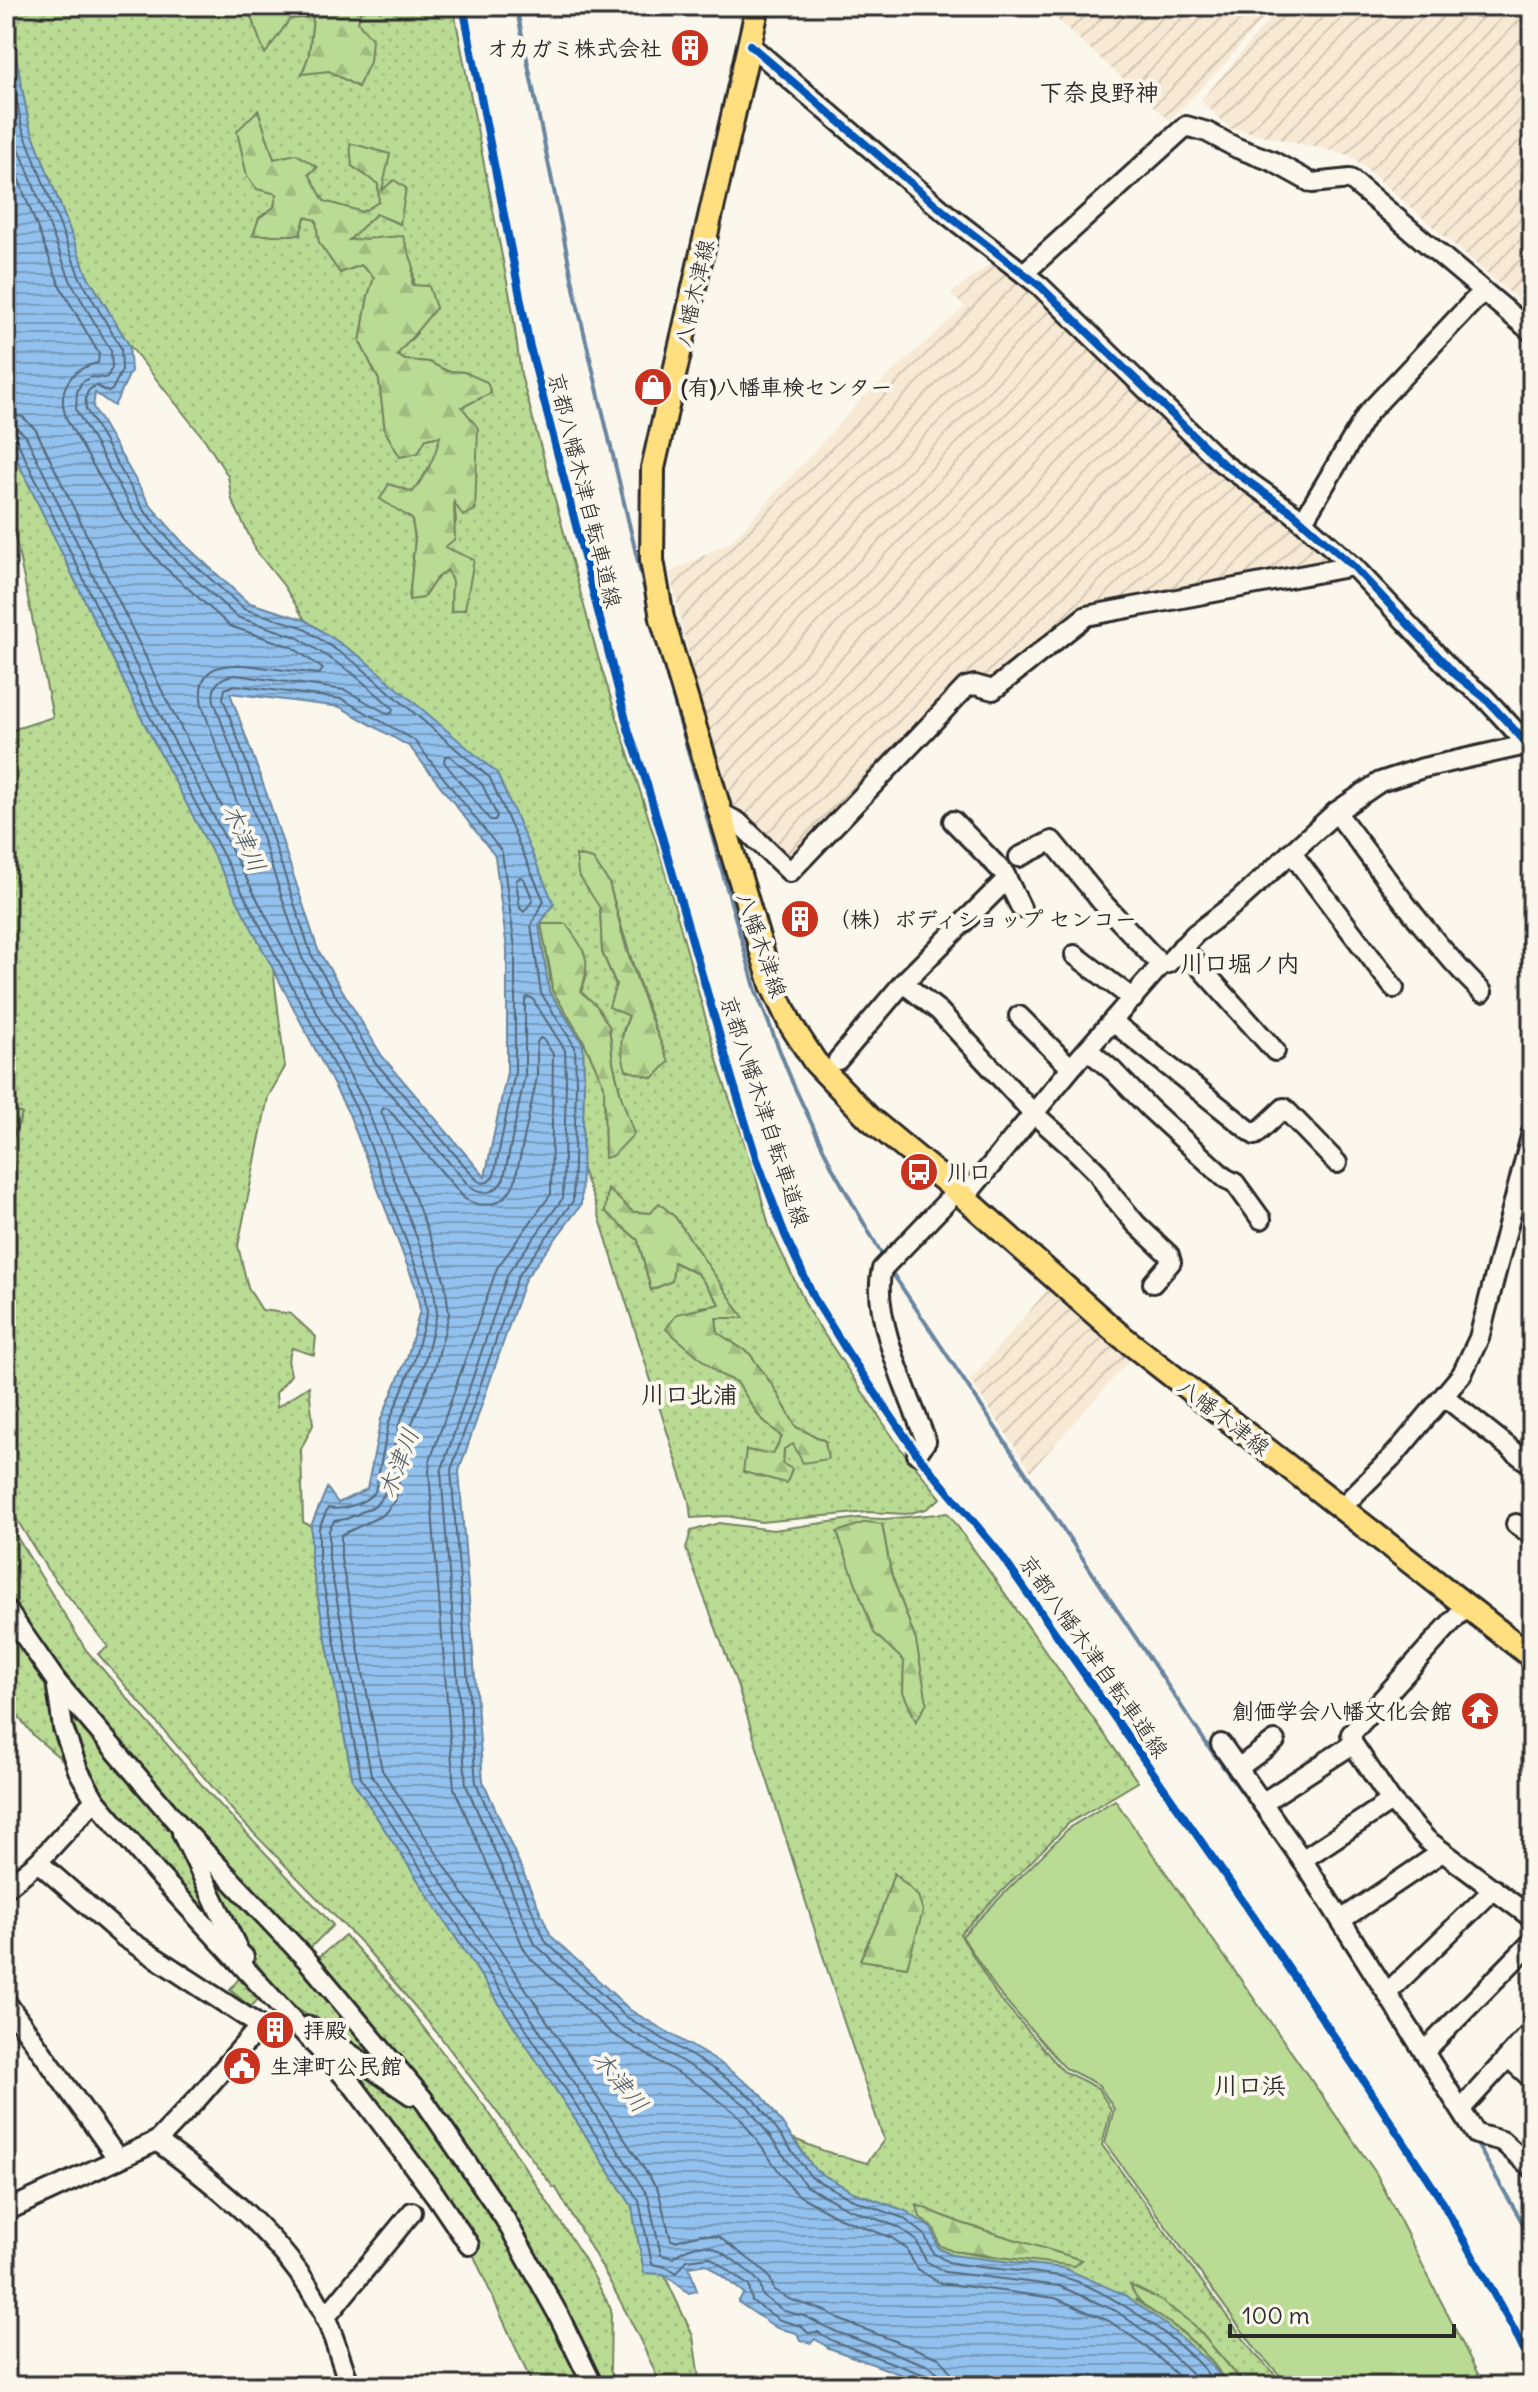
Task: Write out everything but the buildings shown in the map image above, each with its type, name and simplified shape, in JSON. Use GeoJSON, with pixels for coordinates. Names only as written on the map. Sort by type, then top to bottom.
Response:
{"type":"FeatureCollection","features":[{"type":"Feature","properties":{"kind":"main road","name":"八幡木津線"},"geometry":{"type":"LineString","coordinates":[[758,6],[653,468],[652,560],[662,618],[772,985],[791,1025],[815,1062],[869,1118],[1116,1332],[1532,1657]]}},
{"type":"Feature","properties":{"kind":"street"},"geometry":{"type":"LineString","coordinates":[[750,45],[948,215],[1024,273],[1222,463],[1303,521],[1353,566],[1455,674],[1484,697],[1529,747]]}},
{"type":"Feature","properties":{"kind":"street"},"geometry":{"type":"LineString","coordinates":[[1024,273],[1186,126],[1272,161],[1312,183],[1350,179],[1532,332]]}},
{"type":"Feature","properties":{"kind":"street"},"geometry":{"type":"LineString","coordinates":[[1303,521],[1367,414],[1483,291]]}},
{"type":"Feature","properties":{"kind":"street"},"geometry":{"type":"LineString","coordinates":[[719,812],[738,822],[790,872],[966,687],[975,685],[993,690],[1086,616],[1353,566]]}},
{"type":"Feature","properties":{"kind":"street"},"geometry":{"type":"LineString","coordinates":[[917,1454],[926,1441],[894,1355],[878,1297],[882,1269],[960,1195],[1161,965],[1168,963],[1195,934],[1237,902],[1336,812],[1380,782],[1423,768],[1529,747]]}},
{"type":"Feature","properties":{"kind":"street"},"geometry":{"type":"LineString","coordinates":[[1336,812],[1426,930],[1482,992]]}},
{"type":"Feature","properties":{"kind":"street"},"geometry":{"type":"LineString","coordinates":[[953,821],[1005,876],[1021,908]]}},
{"type":"Feature","properties":{"kind":"street"},"geometry":{"type":"LineString","coordinates":[[838,1060],[903,983],[1005,876],[1045,829]]}},
{"type":"Feature","properties":{"kind":"street"},"geometry":{"type":"LineString","coordinates":[[1019,857],[1052,841],[1101,901],[1161,965]]}},
{"type":"Feature","properties":{"kind":"street"},"geometry":{"type":"LineString","coordinates":[[1291,852],[1394,988]]}},
{"type":"Feature","properties":{"kind":"street"},"geometry":{"type":"LineString","coordinates":[[1182,947],[1275,1051]]}},
{"type":"Feature","properties":{"kind":"street"},"geometry":{"type":"LineString","coordinates":[[1075,955],[1133,999]]}},
{"type":"Feature","properties":{"kind":"street"},"geometry":{"type":"LineString","coordinates":[[903,983],[939,1011],[1033,1113],[1098,1173],[1136,1224],[1169,1255],[1171,1262],[1153,1283]]}},
{"type":"Feature","properties":{"kind":"street"},"geometry":{"type":"LineString","coordinates":[[1019,1016],[1071,1068]]}},
{"type":"Feature","properties":{"kind":"street"},"geometry":{"type":"LineString","coordinates":[[1113,1022],[1255,1135],[1284,1108],[1337,1163]]}},
{"type":"Feature","properties":{"kind":"street"},"geometry":{"type":"LineString","coordinates":[[1088,1050],[1225,1178],[1235,1183],[1261,1219]]}},
{"type":"Feature","properties":{"kind":"street"},"geometry":{"type":"LineString","coordinates":[[1341,1508],[1396,1453],[1462,1374],[1479,1338],[1532,1132]]}},
{"type":"Feature","properties":{"kind":"street"},"geometry":{"type":"LineString","coordinates":[[1445,1397],[1525,1460]]}},
{"type":"Feature","properties":{"kind":"street"},"geometry":{"type":"LineString","coordinates":[[1466,1606],[1351,1734],[1353,1744],[1391,1801],[1427,1840],[1532,1918]]}},
{"type":"Feature","properties":{"kind":"street"},"geometry":{"type":"LineString","coordinates":[[6,1609],[56,1681],[180,1826],[307,1960],[423,2099],[505,2219],[559,2316],[593,2386]]}},
{"type":"Feature","properties":{"kind":"street"},"geometry":{"type":"LineString","coordinates":[[56,1681],[63,1728],[78,1770],[95,1800],[155,1871],[355,2088],[469,2245]]}},
{"type":"Feature","properties":{"kind":"street"},"geometry":{"type":"LineString","coordinates":[[1238,1768],[1275,1741]]}},
{"type":"Feature","properties":{"kind":"street"},"geometry":{"type":"LineString","coordinates":[[1221,1744],[1302,1860],[1476,2134],[1502,2141],[1532,2168]]}},
{"type":"Feature","properties":{"kind":"street"},"geometry":{"type":"LineString","coordinates":[[1262,1803],[1353,1744]]}},
{"type":"Feature","properties":{"kind":"street"},"geometry":{"type":"LineString","coordinates":[[6,1888],[38,1862],[95,1800]]}},
{"type":"Feature","properties":{"kind":"street"},"geometry":{"type":"LineString","coordinates":[[1302,1860],[1391,1801]]}},
{"type":"Feature","properties":{"kind":"street"},"geometry":{"type":"LineString","coordinates":[[180,1826],[239,1952],[258,1972],[268,1994],[417,2101],[423,2099]]}},
{"type":"Feature","properties":{"kind":"street"},"geometry":{"type":"LineString","coordinates":[[1341,1920],[1442,1852]]}},
{"type":"Feature","properties":{"kind":"street"},"geometry":{"type":"LineString","coordinates":[[38,1862],[124,1937],[260,2026]]}},
{"type":"Feature","properties":{"kind":"street"},"geometry":{"type":"LineString","coordinates":[[1387,1993],[1494,1889]]}},
{"type":"Feature","properties":{"kind":"street"},"geometry":{"type":"LineString","coordinates":[[1424,2052],[1532,1942]]}},
{"type":"Feature","properties":{"kind":"street"},"geometry":{"type":"LineString","coordinates":[[260,2026],[255,2010],[268,1994]]}},
{"type":"Feature","properties":{"kind":"street"},"geometry":{"type":"LineString","coordinates":[[6,2002],[118,2159]]}},
{"type":"Feature","properties":{"kind":"street"},"geometry":{"type":"LineString","coordinates":[[6,2211],[157,2141],[260,2026]]}},
{"type":"Feature","properties":{"kind":"street"},"geometry":{"type":"LineString","coordinates":[[1461,2109],[1532,2031]]}},
{"type":"Feature","properties":{"kind":"street"},"geometry":{"type":"LineString","coordinates":[[1509,2058],[1532,2079]]}},
{"type":"Feature","properties":{"kind":"street"},"geometry":{"type":"LineString","coordinates":[[157,2141],[211,2182],[270,2238],[300,2272],[325,2318],[350,2386]]}},
{"type":"Feature","properties":{"kind":"street"},"geometry":{"type":"LineString","coordinates":[[325,2318],[412,2212]]}},
{"type":"Feature","properties":{"kind":"shaded area"},"geometry":{"type":"Polygon","coordinates":[[[1042,6],[1269,6],[1265,16],[1222,67],[1169,120],[1042,6]]]}},
{"type":"Feature","properties":{"kind":"shaded area"},"geometry":{"type":"Polygon","coordinates":[[[1280,6],[1532,6],[1532,312],[1350,155],[1230,128],[1201,101],[1280,6]]]}},
{"type":"Feature","properties":{"kind":"shaded area"},"geometry":{"type":"Polygon","coordinates":[[[997,259],[1332,557],[1331,562],[1083,611],[994,682],[971,677],[790,862],[731,806],[695,684],[670,573],[733,540],[863,398],[965,307],[950,294],[997,259]]]}},
{"type":"Feature","properties":{"kind":"shaded area"},"geometry":{"type":"Polygon","coordinates":[[[1049,1288],[1132,1357],[1031,1471],[970,1380],[1049,1288]]]}},
{"type":"Feature","properties":{"kind":"green space"},"geometry":{"type":"Polygon","coordinates":[[[6,6],[247,6],[265,53],[290,19],[313,17],[309,55],[302,73],[329,70],[357,87],[358,22],[362,6],[453,6],[512,307],[521,375],[598,657],[663,864],[721,1074],[755,1173],[769,1226],[810,1313],[900,1448],[941,1498],[926,1509],[906,1514],[868,1512],[761,1522],[727,1516],[691,1518],[689,1501],[582,1170],[583,1044],[549,991],[539,925],[554,904],[362,658],[305,620],[284,586],[257,552],[232,500],[228,476],[205,440],[129,345],[87,275],[29,124],[6,6]],[[258,110],[277,193],[274,207],[259,218],[254,235],[300,235],[305,217],[316,220],[319,243],[340,273],[361,265],[375,277],[368,296],[360,342],[379,380],[385,431],[425,439],[441,436],[426,474],[413,492],[415,539],[409,599],[423,598],[436,579],[447,570],[452,581],[451,612],[465,609],[445,548],[456,521],[454,499],[462,407],[491,393],[464,372],[447,371],[429,362],[405,360],[397,354],[417,333],[413,264],[348,241],[376,214],[400,224],[381,192],[389,154],[352,166],[378,184],[379,202],[362,212],[324,201],[309,174],[317,168],[274,159],[258,110]],[[609,883],[600,908],[602,952],[629,1016],[622,1033],[669,1062],[636,974],[609,883]],[[542,924],[552,990],[583,1040],[604,1084],[605,1158],[621,1096],[609,1026],[581,992],[587,974],[542,924]],[[608,1190],[605,1211],[638,1240],[651,1290],[672,1281],[673,1262],[698,1274],[720,1305],[700,1307],[719,1374],[737,1382],[759,1416],[782,1437],[773,1454],[783,1464],[784,1449],[793,1443],[825,1441],[796,1427],[775,1389],[750,1354],[718,1333],[716,1318],[743,1318],[675,1217],[633,1212],[608,1190]]]}},
{"type":"Feature","properties":{"kind":"green space"},"geometry":{"type":"Polygon","coordinates":[[[247,6],[362,6],[358,22],[372,39],[370,62],[358,87],[329,71],[302,74],[309,55],[313,17],[290,19],[265,54],[247,6]]]}},
{"type":"Feature","properties":{"kind":"green space"},"geometry":{"type":"Polygon","coordinates":[[[258,110],[274,159],[296,154],[317,167],[309,174],[324,201],[362,212],[379,202],[378,184],[352,166],[350,143],[390,154],[382,190],[394,180],[406,188],[400,224],[376,214],[349,240],[403,236],[413,264],[412,285],[429,286],[436,308],[397,355],[405,360],[429,362],[447,371],[464,372],[487,382],[491,393],[462,407],[478,428],[475,510],[463,516],[454,502],[455,539],[445,547],[474,560],[465,609],[451,612],[452,581],[447,570],[436,579],[423,598],[409,600],[415,539],[412,519],[380,499],[389,484],[413,492],[430,466],[440,436],[426,439],[418,453],[400,457],[385,431],[379,380],[360,342],[374,277],[361,265],[340,273],[319,243],[316,220],[305,217],[300,235],[253,235],[259,218],[274,207],[277,194],[257,189],[247,176],[237,131],[258,110]]]}},
{"type":"Feature","properties":{"kind":"green space"},"geometry":{"type":"Polygon","coordinates":[[[6,437],[138,711],[273,968],[285,1067],[268,1097],[238,1246],[248,1288],[262,1310],[291,1314],[316,1337],[314,1355],[292,1348],[288,1360],[291,1375],[276,1393],[277,1407],[309,1386],[313,1425],[301,1449],[303,1522],[311,1526],[311,1561],[353,1781],[632,2206],[644,2273],[664,2274],[693,2336],[700,2386],[661,2386],[625,2310],[556,2188],[439,2035],[364,1946],[240,1819],[98,1654],[108,1647],[47,1569],[6,1502],[6,1181],[15,1179],[11,1142],[22,1114],[6,1107],[6,732],[53,717],[6,494],[6,437]]]}},
{"type":"Feature","properties":{"kind":"green space"},"geometry":{"type":"Polygon","coordinates":[[[576,855],[593,859],[609,883],[627,951],[669,1062],[653,1078],[626,1070],[622,1043],[629,1016],[609,1007],[616,984],[602,952],[600,908],[578,874],[576,855]]]}},
{"type":"Feature","properties":{"kind":"green space"},"geometry":{"type":"Polygon","coordinates":[[[541,924],[566,924],[578,942],[586,963],[581,992],[596,1005],[609,1026],[613,1062],[634,1134],[614,1155],[605,1158],[604,1085],[583,1040],[552,990],[541,924]]]}},
{"type":"Feature","properties":{"kind":"green space"},"geometry":{"type":"Polygon","coordinates":[[[6,1107],[22,1114],[11,1142],[15,1179],[6,1181],[6,1107]]]}},
{"type":"Feature","properties":{"kind":"green space"},"geometry":{"type":"Polygon","coordinates":[[[608,1189],[633,1212],[651,1213],[659,1203],[675,1217],[744,1318],[716,1318],[718,1333],[750,1354],[775,1389],[796,1427],[825,1441],[828,1459],[803,1463],[793,1444],[784,1449],[783,1464],[792,1469],[787,1483],[743,1472],[746,1450],[773,1454],[782,1437],[759,1416],[737,1382],[719,1374],[666,1329],[677,1314],[720,1304],[698,1274],[674,1262],[672,1281],[651,1290],[638,1240],[605,1211],[608,1189]]]}},
{"type":"Feature","properties":{"kind":"green space"},"geometry":{"type":"Polygon","coordinates":[[[948,1513],[1138,1782],[1069,1823],[960,1934],[996,1994],[1063,2071],[1098,2088],[1111,2110],[1102,2145],[1254,2353],[1286,2386],[1246,2386],[1194,2325],[1135,2299],[1199,2348],[1219,2372],[1227,2386],[1218,2373],[968,2258],[951,2255],[938,2248],[906,2211],[853,2192],[815,2170],[794,2139],[867,2163],[884,2140],[737,1684],[686,1549],[691,1531],[719,1523],[773,1530],[859,1518],[885,1519],[948,1513]],[[882,1524],[904,1661],[903,1692],[916,1641],[891,1573],[882,1524]],[[895,1874],[860,1960],[907,1967],[895,1874]],[[917,2206],[935,2230],[939,2245],[970,2254],[1081,2260],[917,2206]]]}},
{"type":"Feature","properties":{"kind":"green space"},"geometry":{"type":"Polygon","coordinates":[[[6,1519],[86,1650],[207,1791],[333,1925],[307,1951],[183,1819],[65,1674],[6,1593],[6,1519]]]}},
{"type":"Feature","properties":{"kind":"green space"},"geometry":{"type":"Polygon","coordinates":[[[866,1522],[882,1524],[891,1573],[916,1641],[927,1702],[916,1722],[903,1692],[904,1661],[874,1633],[837,1532],[866,1522]]]}},
{"type":"Feature","properties":{"kind":"green space"},"geometry":{"type":"Polygon","coordinates":[[[6,1621],[48,1685],[72,1768],[34,1736],[6,1701],[6,1621]]]}},
{"type":"Feature","properties":{"kind":"green space"},"geometry":{"type":"Polygon","coordinates":[[[63,1699],[171,1832],[233,1950],[100,1798],[86,1772],[63,1699]]]}},
{"type":"Feature","properties":{"kind":"green space"},"geometry":{"type":"Polygon","coordinates":[[[1115,1800],[1376,2173],[1484,2386],[1290,2386],[1258,2352],[1105,2143],[1114,2109],[1099,2085],[1065,2068],[998,1992],[962,1936],[1070,1827],[1115,1800]]]}},
{"type":"Feature","properties":{"kind":"green space"},"geometry":{"type":"Polygon","coordinates":[[[187,1844],[297,1960],[399,2080],[279,1993],[252,1957],[187,1844]]]}},
{"type":"Feature","properties":{"kind":"green space"},"geometry":{"type":"Polygon","coordinates":[[[894,1873],[918,1896],[923,1911],[907,1967],[860,1960],[878,1921],[894,1873]]]}},
{"type":"Feature","properties":{"kind":"green space"},"geometry":{"type":"Polygon","coordinates":[[[345,1935],[395,1991],[488,2111],[584,2258],[611,2309],[610,2370],[618,2386],[602,2386],[534,2260],[312,1963],[345,1935]]]}},
{"type":"Feature","properties":{"kind":"green space"},"geometry":{"type":"Polygon","coordinates":[[[243,1973],[262,1995],[251,2007],[230,1990],[243,1973]]]}},
{"type":"Feature","properties":{"kind":"green space"},"geometry":{"type":"Polygon","coordinates":[[[314,2035],[425,2112],[498,2219],[587,2386],[533,2386],[474,2256],[473,2243],[314,2035]]]}},
{"type":"Feature","properties":{"kind":"green space"},"geometry":{"type":"Polygon","coordinates":[[[917,2205],[961,2223],[1082,2260],[1075,2266],[952,2251],[939,2245],[935,2230],[920,2217],[917,2205]]]}},
{"type":"Feature","properties":{"kind":"green space"},"geometry":{"type":"Polygon","coordinates":[[[1130,2285],[1159,2299],[1194,2325],[1246,2386],[1227,2386],[1201,2350],[1182,2332],[1145,2306],[1130,2285]]]}},
{"type":"Feature","properties":{"kind":"water","name":"木津川"},"geometry":{"type":"Polygon","coordinates":[[[6,6],[29,124],[87,275],[129,345],[131,371],[114,406],[95,393],[93,407],[150,505],[183,543],[247,602],[305,620],[362,658],[497,773],[554,904],[539,925],[549,991],[583,1044],[581,1205],[525,1279],[459,1471],[483,1781],[551,1936],[630,2010],[720,2063],[761,2094],[815,2170],[853,2192],[906,2211],[932,2229],[938,2248],[951,2255],[1064,2268],[1125,2295],[1165,2324],[1206,2360],[1225,2386],[932,2386],[829,2348],[815,2339],[811,2343],[800,2340],[797,2333],[777,2328],[738,2302],[744,2293],[706,2264],[689,2267],[697,2291],[689,2293],[664,2274],[644,2273],[632,2206],[353,1781],[311,1561],[311,1526],[327,1488],[338,1503],[367,1489],[381,1419],[407,1358],[420,1310],[416,1288],[349,1114],[138,711],[6,437],[6,6]],[[230,693],[318,950],[382,1056],[485,1177],[507,1072],[507,949],[495,856],[410,747],[340,707],[230,693]]]}},
{"type":"Feature","properties":{"kind":"waterway"},"geometry":{"type":"LineString","coordinates":[[516,6],[578,307],[651,617]]}},
{"type":"Feature","properties":{"kind":"waterway"},"geometry":{"type":"LineString","coordinates":[[657,641],[756,991],[793,1084],[833,1169],[885,1260]]}},
{"type":"Feature","properties":{"kind":"waterway"},"geometry":{"type":"LineString","coordinates":[[889,1268],[1208,1746],[1275,1837]]}},
{"type":"Feature","properties":{"kind":"waterway"},"geometry":{"type":"LineString","coordinates":[[1475,2141],[1532,2239]]}},
{"type":"Feature","properties":{"kind":"cycle path","name":"京都八幡木津自転車道線"},"geometry":{"type":"LineString","coordinates":[[463,6],[530,347],[629,732],[756,1157],[785,1235],[814,1298],[917,1454],[998,1551],[1245,1904],[1358,2072],[1440,2198],[1532,2368]]}},
{"type":"Feature","properties":{"kind":"cycle path"},"geometry":{"type":"LineString","coordinates":[[750,45],[948,215],[1040,286],[1222,463],[1293,513],[1353,566],[1455,674],[1484,697],[1532,749]]}},
{"type":"Feature","properties":{"kind":"place","name":"オカガミ株式会社"},"geometry":{"type":"Point","coordinates":[690,48]}},
{"type":"Feature","properties":{"kind":"place","name":"(有)八幡車検センター"},"geometry":{"type":"Point","coordinates":[653,387]}},
{"type":"Feature","properties":{"kind":"place","name":"（株）ボディショップ センコー"},"geometry":{"type":"Point","coordinates":[800,919]}},
{"type":"Feature","properties":{"kind":"place","name":"川口"},"geometry":{"type":"Point","coordinates":[919,1172]}},
{"type":"Feature","properties":{"kind":"place","name":"創価学会八幡文化会館"},"geometry":{"type":"Point","coordinates":[1480,1711]}},
{"type":"Feature","properties":{"kind":"place","name":"拝殿"},"geometry":{"type":"Point","coordinates":[275,2030]}},
{"type":"Feature","properties":{"kind":"place","name":"生津町公民館"},"geometry":{"type":"Point","coordinates":[242,2066]}},
{"type":"Feature","properties":{"kind":"district","name":"下奈良野神"},"geometry":{"type":"Point","coordinates":[1099,93]}},
{"type":"Feature","properties":{"kind":"district","name":"川口堀ノ内"},"geometry":{"type":"Point","coordinates":[1240,964]}},
{"type":"Feature","properties":{"kind":"district","name":"川口北浦"},"geometry":{"type":"Point","coordinates":[689,1395]}},
{"type":"Feature","properties":{"kind":"district","name":"川口浜"},"geometry":{"type":"Point","coordinates":[1250,2086]}}]}
